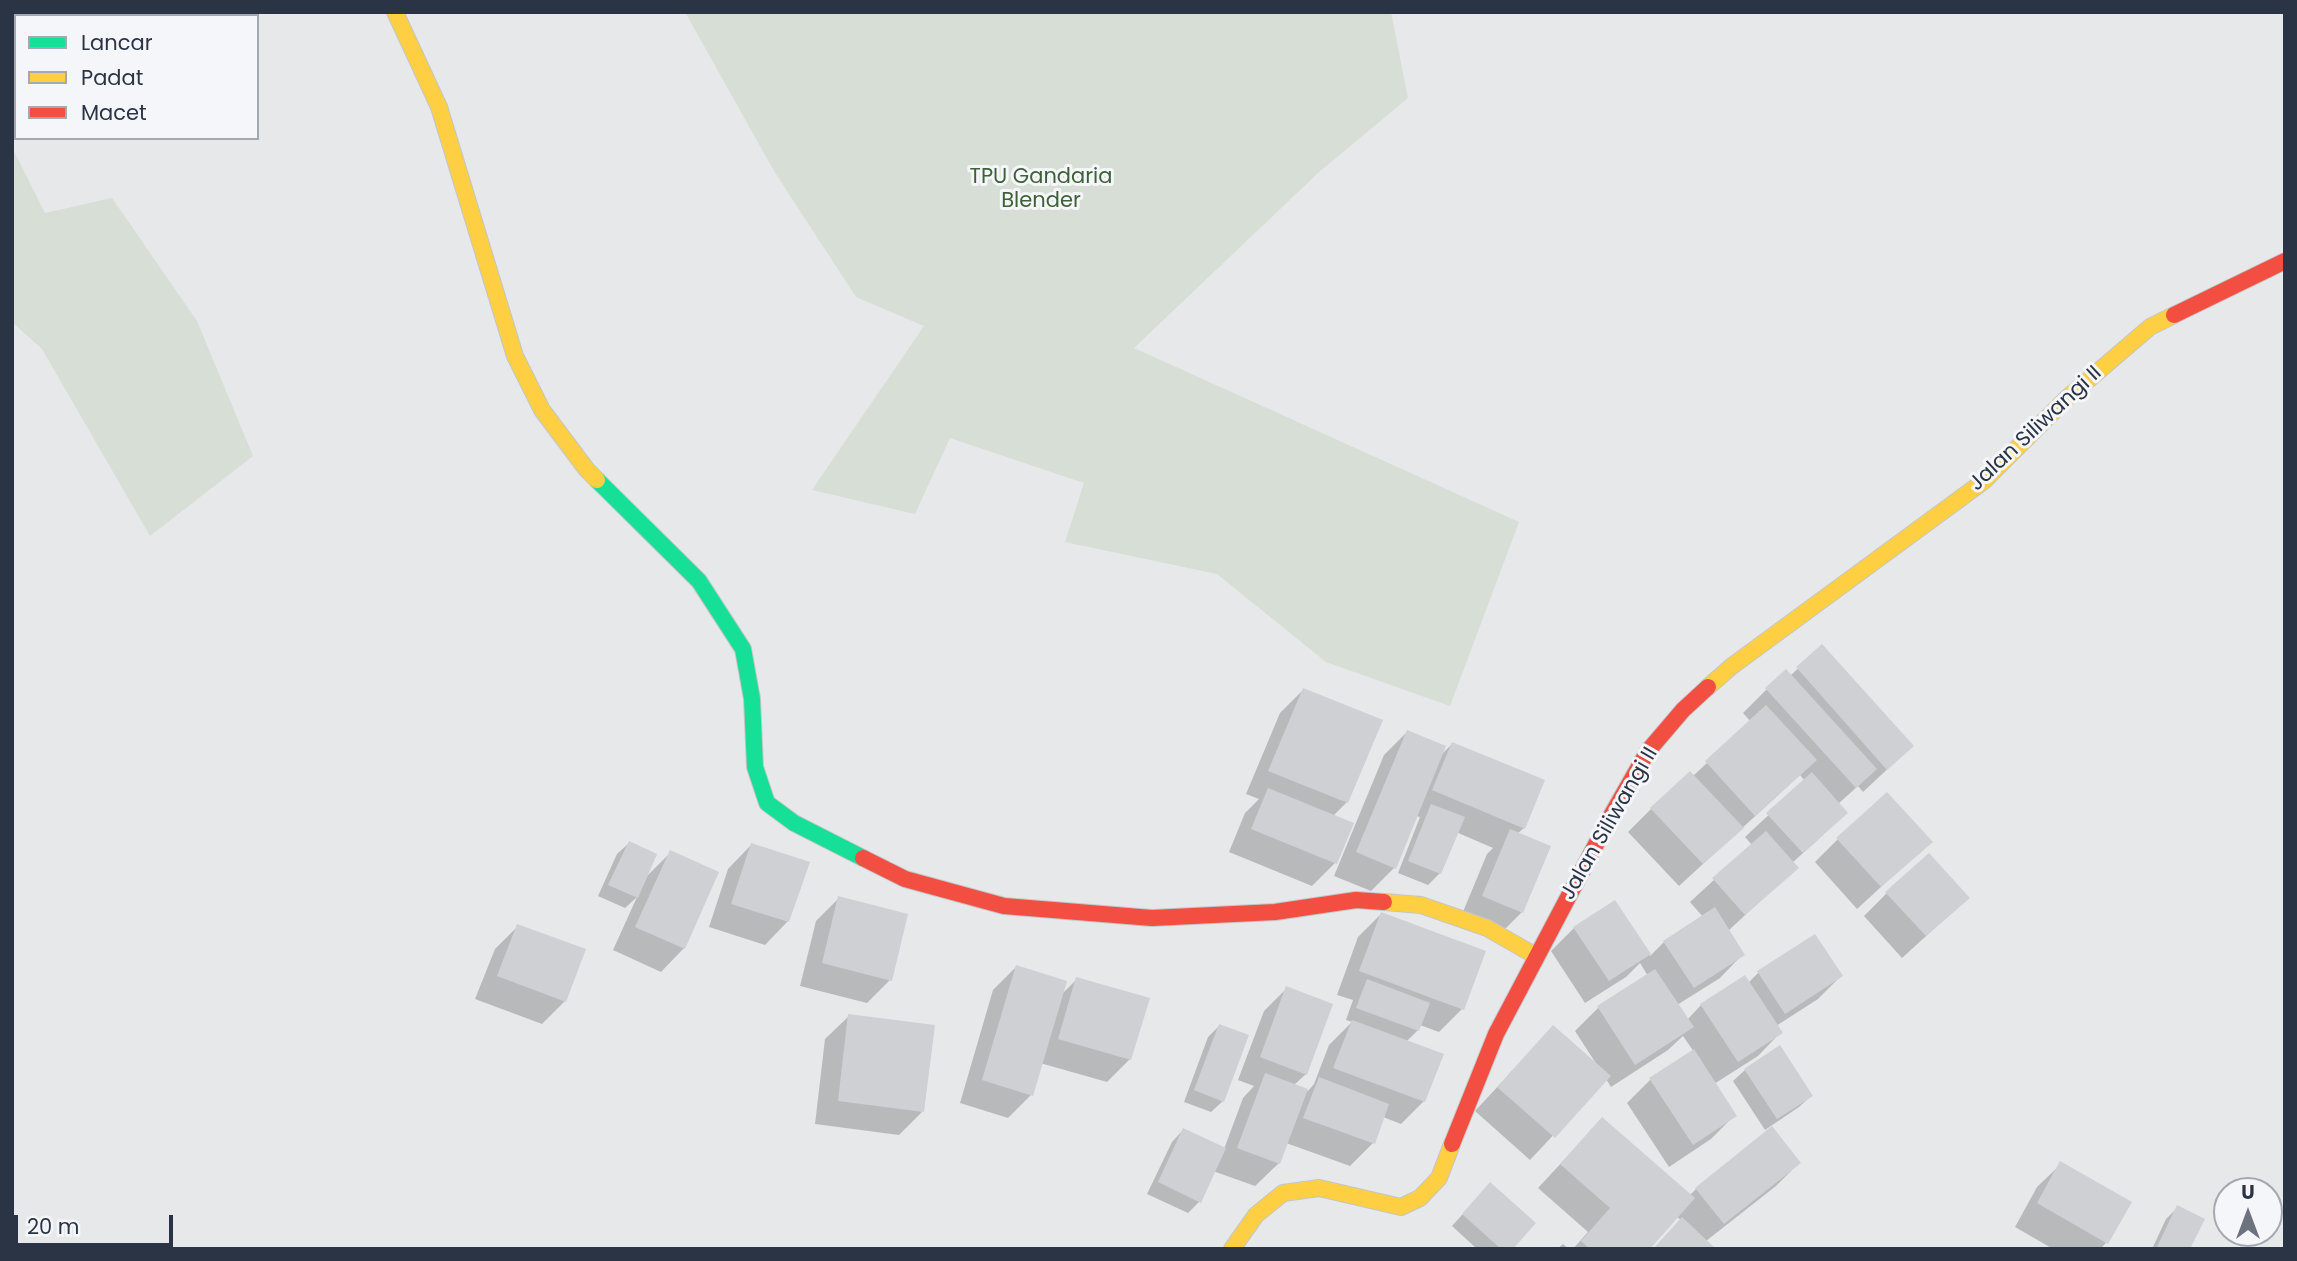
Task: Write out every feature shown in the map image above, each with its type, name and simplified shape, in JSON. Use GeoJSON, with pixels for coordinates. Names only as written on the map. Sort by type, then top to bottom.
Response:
{"type":"FeatureCollection","features":[{"type":"Feature","properties":{"kind":"street"},"geometry":{"type":"LineString","coordinates":[[395,12],[439,107],[515,356],[542,410],[587,470],[699,581],[743,649],[752,699],[755,767],[767,803],[794,823],[905,879],[1004,906],[1152,918],[1275,912],[1356,900],[1421,905],[1486,928],[1536,956]]}},
{"type":"Feature","properties":{"kind":"street","name":"Jalan Siliwangi II"},"geometry":{"type":"LineString","coordinates":[[1232,1249],[1256,1215],[1283,1193],[1319,1188],[1401,1207],[1420,1198],[1439,1178],[1496,1034],[1611,816],[1648,751],[1683,710],[1732,666],[1984,481],[2066,399],[2150,327],[2285,261]]}},
{"type":"Feature","properties":{"kind":"green space","name":"TPU Gandaria Blender"},"geometry":{"type":"Polygon","coordinates":[[[685,12],[1391,12],[1408,98],[1319,172],[1134,348],[1519,522],[1450,706],[1326,662],[1217,574],[1065,542],[1084,483],[950,438],[915,514],[812,490],[924,326],[856,297],[774,171],[685,12]]]}},
{"type":"Feature","properties":{"kind":"green space"},"geometry":{"type":"Polygon","coordinates":[[[12,147],[45,213],[112,198],[197,321],[253,456],[150,536],[42,349],[12,322],[12,147]]]}},
{"type":"Feature","properties":{"kind":"building"},"geometry":{"type":"Polygon","coordinates":[[[1822,644],[1914,746],[1887,770],[1796,667],[1822,644]]]}},
{"type":"Feature","properties":{"kind":"building"},"geometry":{"type":"Polygon","coordinates":[[[1786,669],[1877,769],[1856,788],[1765,688],[1786,669]]]}},
{"type":"Feature","properties":{"kind":"building"},"geometry":{"type":"Polygon","coordinates":[[[1303,688],[1383,720],[1348,803],[1268,771],[1303,688]]]}},
{"type":"Feature","properties":{"kind":"building"},"geometry":{"type":"Polygon","coordinates":[[[1766,705],[1817,760],[1755,816],[1705,761],[1766,705]]]}},
{"type":"Feature","properties":{"kind":"building"},"geometry":{"type":"Polygon","coordinates":[[[1407,730],[1446,746],[1396,869],[1356,852],[1407,730]]]}},
{"type":"Feature","properties":{"kind":"building"},"geometry":{"type":"Polygon","coordinates":[[[1452,742],[1545,780],[1525,829],[1432,790],[1452,742]]]}},
{"type":"Feature","properties":{"kind":"building"},"geometry":{"type":"Polygon","coordinates":[[[1690,771],[1744,828],[1703,864],[1650,808],[1690,771]]]}},
{"type":"Feature","properties":{"kind":"building"},"geometry":{"type":"Polygon","coordinates":[[[1812,772],[1848,813],[1803,853],[1766,813],[1812,772]]]}},
{"type":"Feature","properties":{"kind":"building"},"geometry":{"type":"Polygon","coordinates":[[[1268,788],[1354,823],[1337,864],[1251,829],[1268,788]]]}},
{"type":"Feature","properties":{"kind":"building"},"geometry":{"type":"Polygon","coordinates":[[[1887,792],[1933,842],[1881,887],[1836,838],[1887,792]]]}},
{"type":"Feature","properties":{"kind":"building"},"geometry":{"type":"Polygon","coordinates":[[[1431,804],[1465,817],[1441,874],[1408,861],[1431,804]]]}},
{"type":"Feature","properties":{"kind":"building"},"geometry":{"type":"Polygon","coordinates":[[[1510,829],[1551,846],[1523,913],[1482,896],[1510,829]]]}},
{"type":"Feature","properties":{"kind":"building"},"geometry":{"type":"Polygon","coordinates":[[[1766,831],[1799,868],[1745,915],[1712,878],[1766,831]]]}},
{"type":"Feature","properties":{"kind":"building"},"geometry":{"type":"Polygon","coordinates":[[[629,841],[657,854],[638,898],[608,885],[629,841]]]}},
{"type":"Feature","properties":{"kind":"building"},"geometry":{"type":"Polygon","coordinates":[[[751,843],[810,862],[789,922],[731,904],[751,843]]]}},
{"type":"Feature","properties":{"kind":"building"},"geometry":{"type":"Polygon","coordinates":[[[670,850],[719,872],[685,949],[635,927],[670,850]]]}},
{"type":"Feature","properties":{"kind":"building"},"geometry":{"type":"Polygon","coordinates":[[[1929,853],[1970,898],[1926,936],[1885,892],[1929,853]]]}},
{"type":"Feature","properties":{"kind":"building"},"geometry":{"type":"Polygon","coordinates":[[[838,896],[908,914],[892,981],[822,963],[838,896]]]}},
{"type":"Feature","properties":{"kind":"building"},"geometry":{"type":"Polygon","coordinates":[[[1615,900],[1651,954],[1609,981],[1573,927],[1615,900]]]}},
{"type":"Feature","properties":{"kind":"building"},"geometry":{"type":"Polygon","coordinates":[[[1715,907],[1745,955],[1694,988],[1663,941],[1715,907]]]}},
{"type":"Feature","properties":{"kind":"building"},"geometry":{"type":"Polygon","coordinates":[[[1381,912],[1486,951],[1464,1010],[1359,971],[1381,912]]]}},
{"type":"Feature","properties":{"kind":"building"},"geometry":{"type":"Polygon","coordinates":[[[517,924],[586,949],[566,1002],[497,976],[517,924]]]}},
{"type":"Feature","properties":{"kind":"building"},"geometry":{"type":"Polygon","coordinates":[[[1815,934],[1843,976],[1785,1014],[1757,971],[1815,934]]]}},
{"type":"Feature","properties":{"kind":"building"},"geometry":{"type":"Polygon","coordinates":[[[1016,965],[1067,981],[1033,1096],[982,1080],[1016,965]]]}},
{"type":"Feature","properties":{"kind":"building"},"geometry":{"type":"Polygon","coordinates":[[[1655,969],[1694,1027],[1635,1065],[1597,1006],[1655,969]]]}},
{"type":"Feature","properties":{"kind":"building"},"geometry":{"type":"Polygon","coordinates":[[[1745,975],[1783,1033],[1738,1062],[1700,1004],[1745,975]]]}},
{"type":"Feature","properties":{"kind":"building"},"geometry":{"type":"Polygon","coordinates":[[[1076,977],[1150,998],[1131,1060],[1058,1039],[1076,977]]]}},
{"type":"Feature","properties":{"kind":"building"},"geometry":{"type":"Polygon","coordinates":[[[1367,979],[1430,1003],[1419,1031],[1356,1008],[1367,979]]]}},
{"type":"Feature","properties":{"kind":"building"},"geometry":{"type":"Polygon","coordinates":[[[1286,986],[1333,1004],[1307,1075],[1260,1057],[1286,986]]]}},
{"type":"Feature","properties":{"kind":"building"},"geometry":{"type":"Polygon","coordinates":[[[848,1014],[935,1025],[924,1112],[838,1101],[848,1014]]]}},
{"type":"Feature","properties":{"kind":"building"},"geometry":{"type":"Polygon","coordinates":[[[1352,1020],[1444,1054],[1425,1102],[1333,1068],[1352,1020]]]}},
{"type":"Feature","properties":{"kind":"building"},"geometry":{"type":"Polygon","coordinates":[[[1219,1024],[1249,1035],[1224,1102],[1194,1090],[1219,1024]]]}},
{"type":"Feature","properties":{"kind":"building"},"geometry":{"type":"Polygon","coordinates":[[[1553,1025],[1611,1076],[1555,1138],[1497,1087],[1553,1025]]]}},
{"type":"Feature","properties":{"kind":"building"},"geometry":{"type":"Polygon","coordinates":[[[1780,1045],[1813,1096],[1777,1119],[1744,1069],[1780,1045]]]}},
{"type":"Feature","properties":{"kind":"building"},"geometry":{"type":"Polygon","coordinates":[[[1694,1049],[1737,1116],[1693,1145],[1649,1078],[1694,1049]]]}},
{"type":"Feature","properties":{"kind":"building"},"geometry":{"type":"Polygon","coordinates":[[[1265,1073],[1308,1089],[1280,1164],[1237,1148],[1265,1073]]]}},
{"type":"Feature","properties":{"kind":"building"},"geometry":{"type":"Polygon","coordinates":[[[1319,1077],[1389,1104],[1375,1144],[1303,1118],[1319,1077]]]}},
{"type":"Feature","properties":{"kind":"building"},"geometry":{"type":"Polygon","coordinates":[[[1602,1117],[1695,1198],[1650,1249],[1590,1249],[1581,1241],[1610,1208],[1560,1164],[1602,1117]]]}},
{"type":"Feature","properties":{"kind":"building"},"geometry":{"type":"Polygon","coordinates":[[[1772,1126],[1801,1163],[1724,1224],[1695,1188],[1772,1126]]]}},
{"type":"Feature","properties":{"kind":"building"},"geometry":{"type":"Polygon","coordinates":[[[1183,1128],[1226,1148],[1201,1203],[1158,1182],[1183,1128]]]}},
{"type":"Feature","properties":{"kind":"building"},"geometry":{"type":"Polygon","coordinates":[[[2060,1161],[2132,1202],[2108,1244],[2037,1203],[2060,1161]]]}},
{"type":"Feature","properties":{"kind":"building"},"geometry":{"type":"Polygon","coordinates":[[[1490,1182],[1536,1223],[1513,1249],[1501,1249],[1462,1214],[1490,1182]]]}},
{"type":"Feature","properties":{"kind":"building"},"geometry":{"type":"Polygon","coordinates":[[[2177,1205],[2205,1219],[2190,1249],[2156,1249],[2177,1205]]]}},
{"type":"Feature","properties":{"kind":"building"},"geometry":{"type":"Polygon","coordinates":[[[1682,1217],[1716,1249],[1653,1249],[1682,1217]]]}},
{"type":"Feature","properties":{"kind":"traffic: fast"},"geometry":{"type":"LineString","coordinates":[[597,480],[699,581],[743,649],[752,699],[755,767],[767,803],[794,823],[863,858]]}},
{"type":"Feature","properties":{"kind":"traffic: slow"},"geometry":{"type":"LineString","coordinates":[[395,12],[439,107],[515,356],[542,410],[597,480]]}},
{"type":"Feature","properties":{"kind":"traffic: slow"},"geometry":{"type":"LineString","coordinates":[[1708,687],[1732,666],[1984,481],[2066,399],[2150,327],[2174,315]]}},
{"type":"Feature","properties":{"kind":"traffic: slow"},"geometry":{"type":"LineString","coordinates":[[1384,902],[1421,905],[1487,928],[1536,956]]}},
{"type":"Feature","properties":{"kind":"traffic: slow"},"geometry":{"type":"LineString","coordinates":[[1232,1249],[1256,1215],[1283,1193],[1319,1188],[1401,1207],[1420,1198],[1439,1178],[1452,1144]]}},
{"type":"Feature","properties":{"kind":"traffic: jam"},"geometry":{"type":"LineString","coordinates":[[2174,315],[2285,261]]}},
{"type":"Feature","properties":{"kind":"traffic: jam"},"geometry":{"type":"LineString","coordinates":[[1452,1144],[1496,1034],[1611,816],[1648,751],[1683,710],[1708,687]]}},
{"type":"Feature","properties":{"kind":"traffic: jam"},"geometry":{"type":"LineString","coordinates":[[863,858],[905,879],[1004,906],[1152,918],[1275,912],[1356,900],[1384,902]]}}]}
